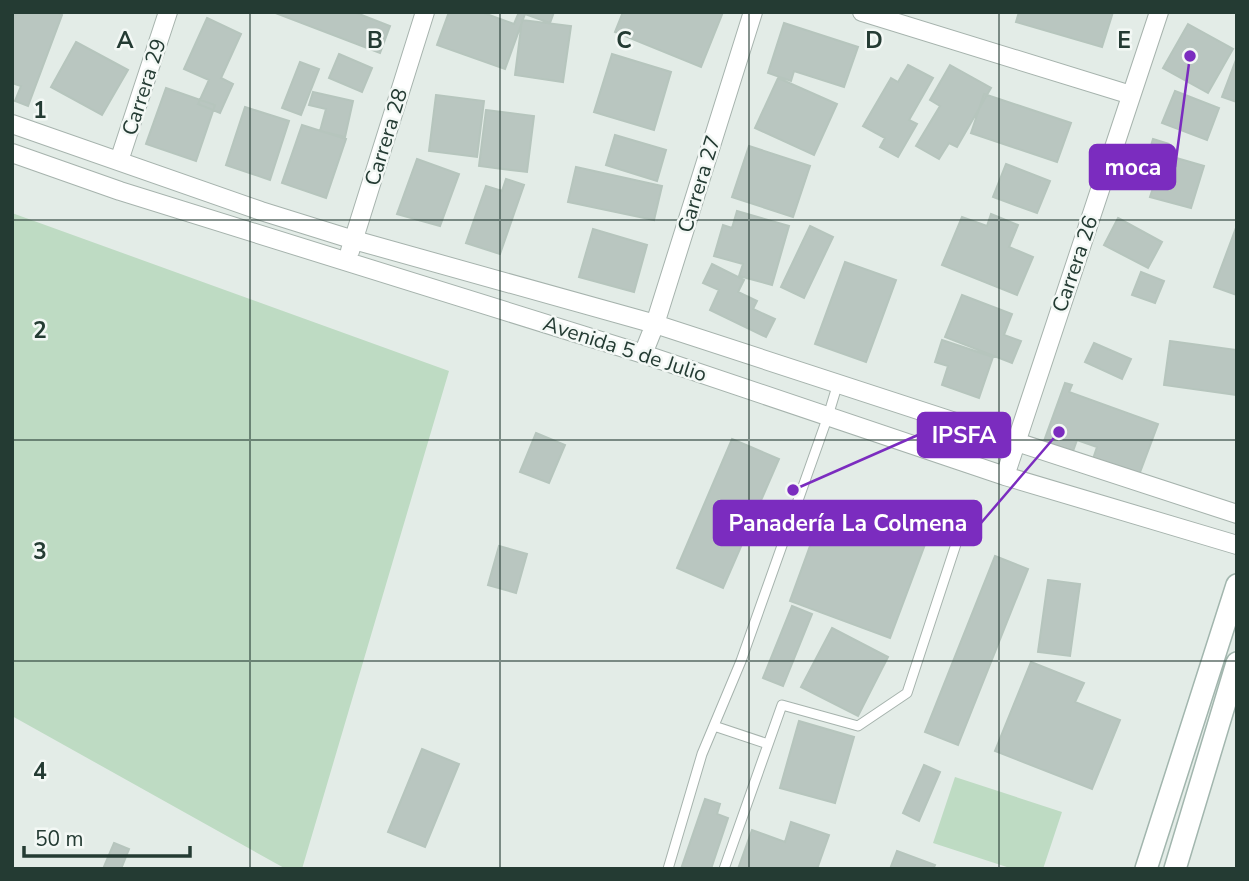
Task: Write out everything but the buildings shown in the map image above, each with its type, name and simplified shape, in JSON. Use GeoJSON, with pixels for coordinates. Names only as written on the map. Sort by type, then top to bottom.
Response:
{"type":"FeatureCollection","features":[{"type":"Feature","properties":{"kind":"street","name":"Carrera 29"},"geometry":{"type":"LineString","coordinates":[[119,161],[168,12]]}},
{"type":"Feature","properties":{"kind":"street","name":"Carrera 28"},"geometry":{"type":"LineString","coordinates":[[346,261],[425,12]]}},
{"type":"Feature","properties":{"kind":"street","name":"Carrera 27"},"geometry":{"type":"LineString","coordinates":[[643,354],[655,324],[752,12]]}},
{"type":"Feature","properties":{"kind":"street"},"geometry":{"type":"LineString","coordinates":[[862,12],[1131,95]]}},
{"type":"Feature","properties":{"kind":"street","name":"Carrera 26"},"geometry":{"type":"LineString","coordinates":[[1005,476],[1159,12]]}},
{"type":"Feature","properties":{"kind":"street","name":"Avenida 5 de Julio"},"geometry":{"type":"LineString","coordinates":[[12,124],[261,211],[354,240],[655,324],[1237,514]]}},
{"type":"Feature","properties":{"kind":"street","name":"Avenida 5 de Julio"},"geometry":{"type":"LineString","coordinates":[[12,153],[120,191],[643,354],[1005,476],[1237,545]]}},
{"type":"Feature","properties":{"kind":"street"},"geometry":{"type":"LineString","coordinates":[[1146,869],[1237,585]]}},
{"type":"Feature","properties":{"kind":"street"},"geometry":{"type":"LineString","coordinates":[[1175,869],[1237,663]]}},
{"type":"Feature","properties":{"kind":"lane"},"geometry":{"type":"LineString","coordinates":[[668,869],[702,754],[741,661],[838,383]]}},
{"type":"Feature","properties":{"kind":"lane"},"geometry":{"type":"LineString","coordinates":[[724,869],[782,705],[858,726],[907,693],[959,535]]}},
{"type":"Feature","properties":{"kind":"lane"},"geometry":{"type":"LineString","coordinates":[[714,726],[768,744]]}},
{"type":"Feature","properties":{"kind":"green space"},"geometry":{"type":"Polygon","coordinates":[[[12,213],[449,371],[302,869],[286,869],[12,716],[12,213]]]}},
{"type":"Feature","properties":{"kind":"green space"},"geometry":{"type":"Polygon","coordinates":[[[955,777],[1062,812],[1043,869],[1013,869],[933,843],[955,777]]]}},
{"type":"Feature","properties":{"kind":"place","name":"moca"},"geometry":{"type":"Point","coordinates":[1190,56]}},
{"type":"Feature","properties":{"kind":"place","name":"Panadería La Colmena"},"geometry":{"type":"Point","coordinates":[1059,432]}},
{"type":"Feature","properties":{"kind":"place","name":"IPSFA"},"geometry":{"type":"Point","coordinates":[793,490]}}]}
